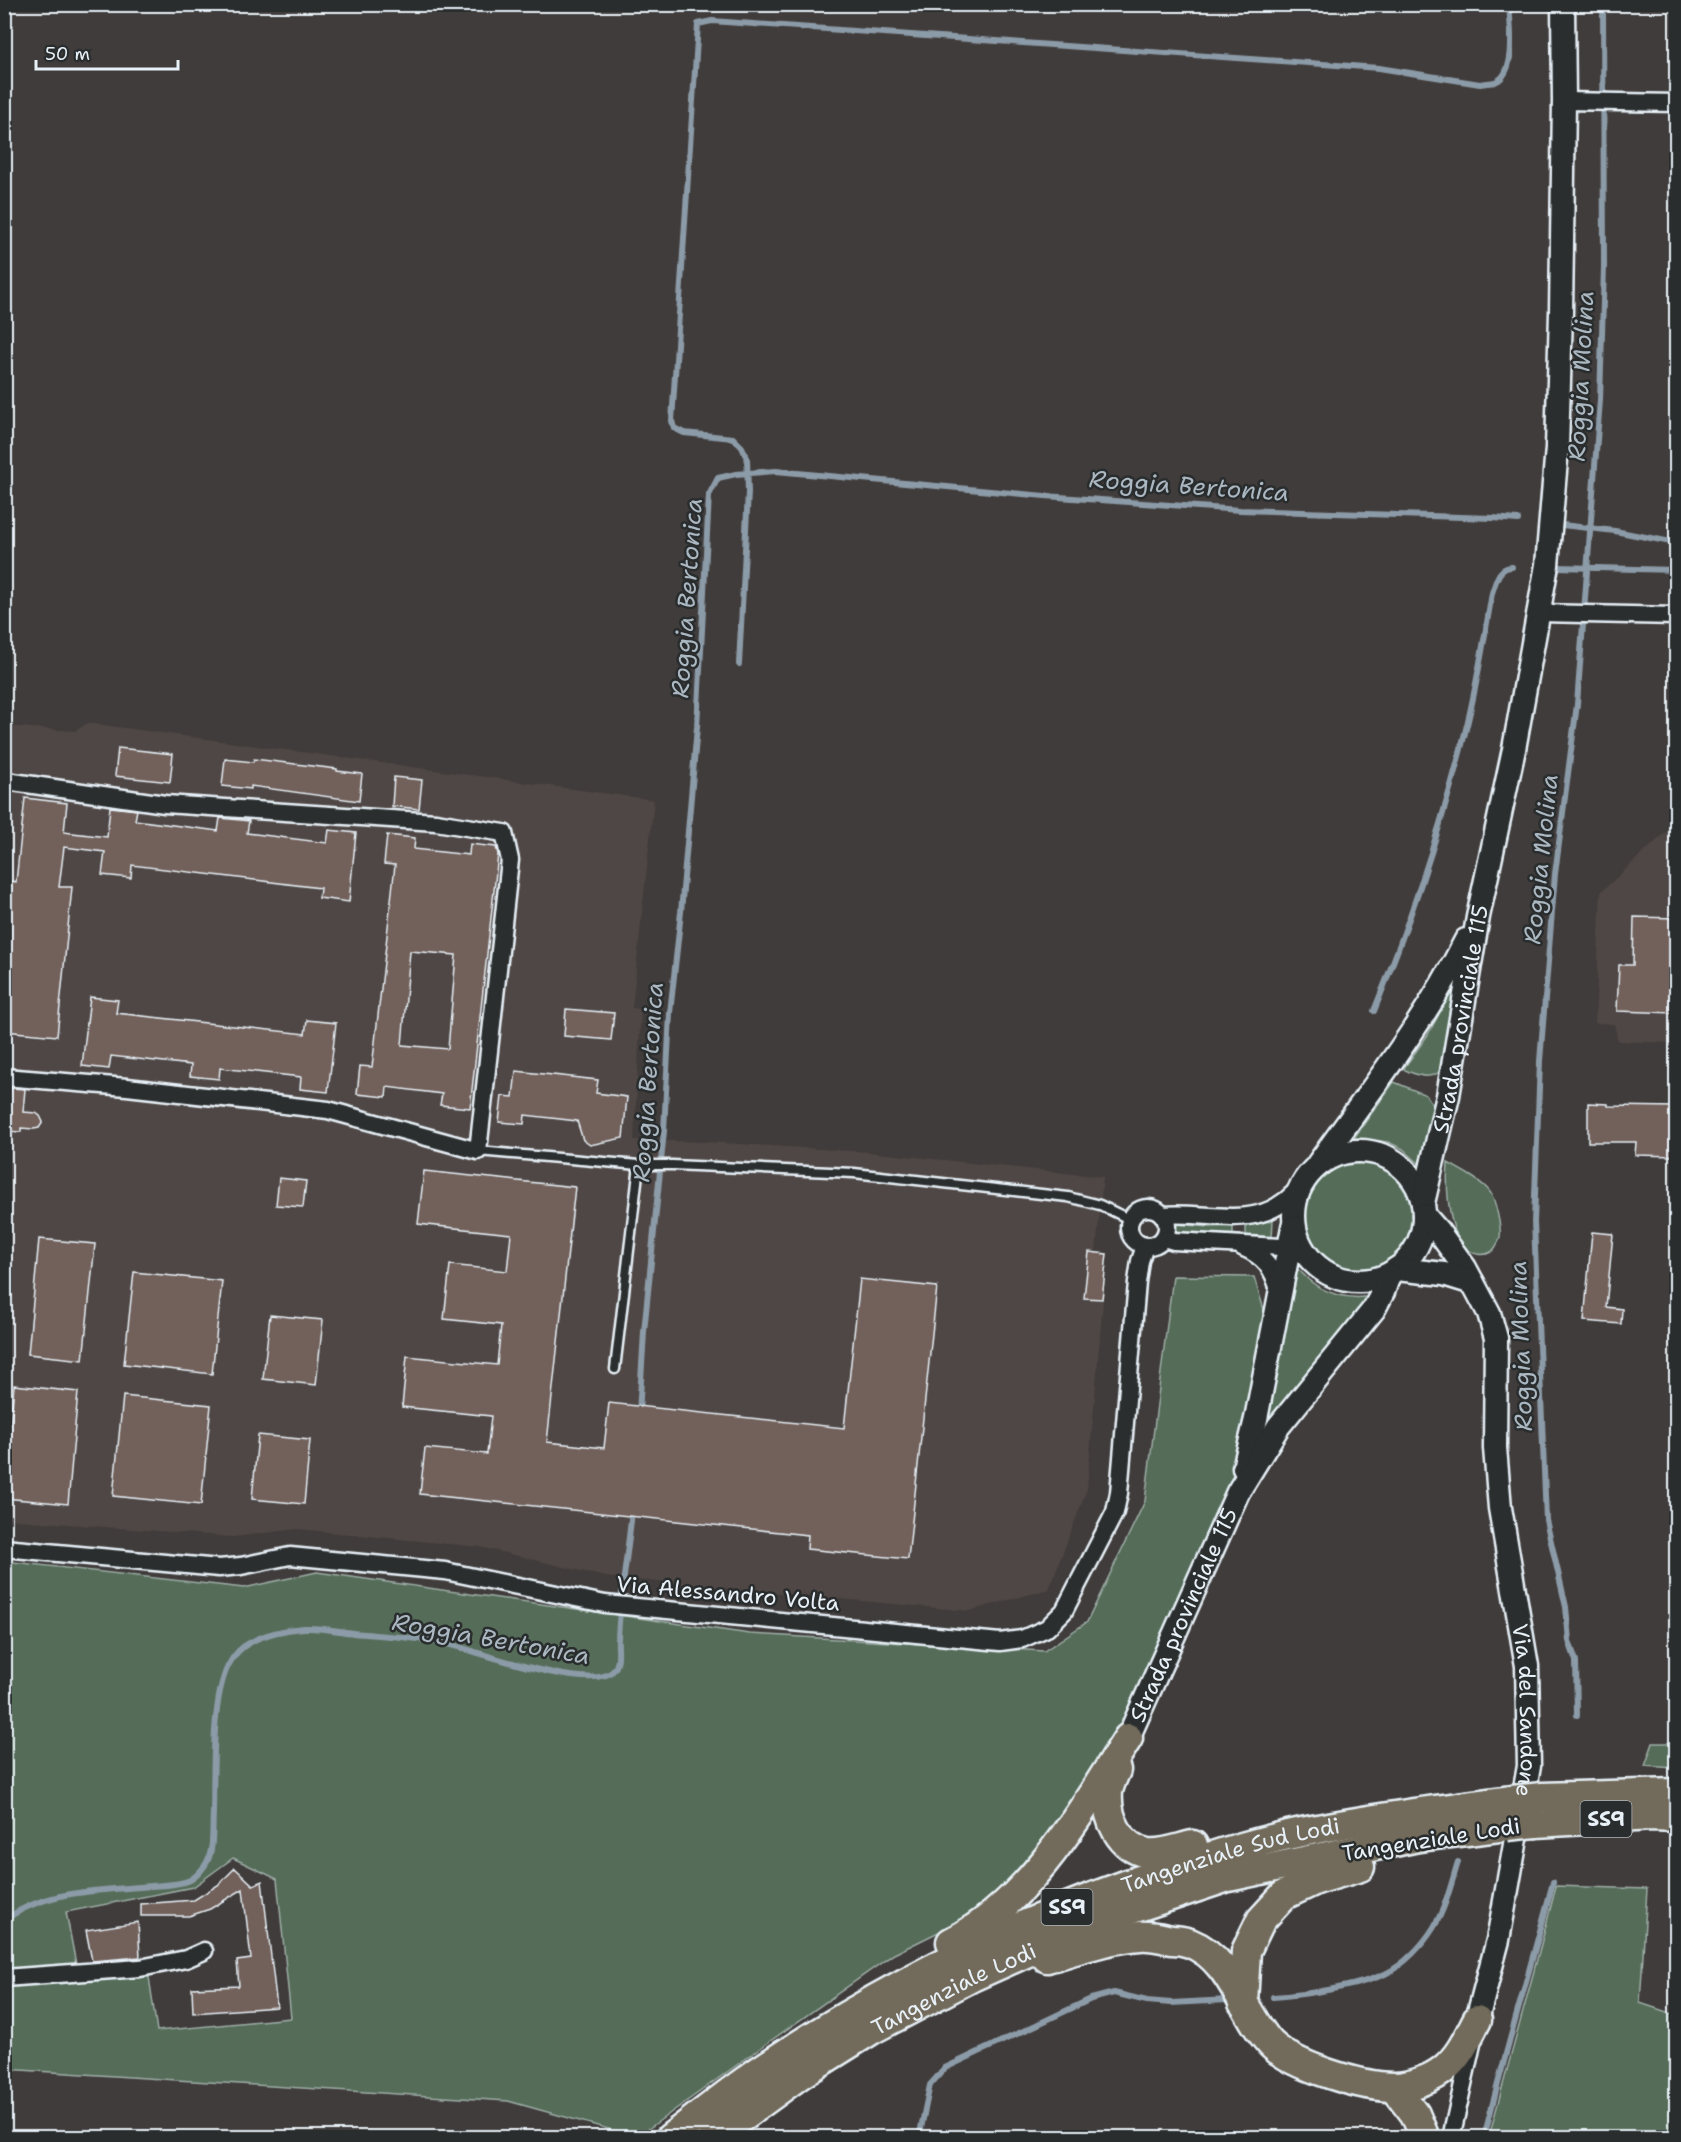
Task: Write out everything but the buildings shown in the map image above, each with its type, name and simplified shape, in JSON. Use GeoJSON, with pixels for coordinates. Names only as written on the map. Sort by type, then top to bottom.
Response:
{"type":"FeatureCollection","features":[{"type":"Feature","properties":{"kind":"highway"},"geometry":{"type":"LineString","coordinates":[[1128,1737],[1108,1790],[1108,1809],[1119,1835],[1129,1844],[1147,1853],[1158,1853],[1221,1838],[1241,1837],[1264,1841]]}},
{"type":"Feature","properties":{"kind":"highway"},"geometry":{"type":"LineString","coordinates":[[829,2027],[882,1979],[904,1965],[964,1936],[1012,1898],[1062,1837],[1128,1737]]}},
{"type":"Feature","properties":{"kind":"highway","name":"SS9"},"geometry":{"type":"LineString","coordinates":[[1539,1810],[1677,1793]]}},
{"type":"Feature","properties":{"kind":"highway","name":"Tangenziale Lodi"},"geometry":{"type":"LineString","coordinates":[[712,2138],[801,2074],[873,2029],[972,1977],[1099,1920],[1228,1877],[1418,1837],[1510,1813],[1539,1810],[1677,1817]]}},
{"type":"Feature","properties":{"kind":"highway","name":"Tangenziale Sud Lodi"},"geometry":{"type":"LineString","coordinates":[[670,2138],[759,2072],[829,2027],[906,1983],[1032,1922],[1140,1880],[1264,1841],[1302,1832],[1378,1820],[1510,1813]]}},
{"type":"Feature","properties":{"kind":"highway"},"geometry":{"type":"LineString","coordinates":[[1244,2003],[1246,1951],[1261,1920],[1284,1895],[1316,1880],[1403,1854],[1418,1837]]}},
{"type":"Feature","properties":{"kind":"highway"},"geometry":{"type":"LineString","coordinates":[[972,1977],[1141,1936],[1188,1942],[1211,1954],[1228,1975],[1261,2032],[1273,2046],[1286,2055],[1320,2071],[1363,2083],[1395,2088],[1425,2080],[1443,2070],[1455,2058],[1477,2020]]}},
{"type":"Feature","properties":{"kind":"highway"},"geometry":{"type":"LineString","coordinates":[[1395,2088],[1415,2114],[1425,2138]]}},
{"type":"Feature","properties":{"kind":"main road"},"geometry":{"type":"LineString","coordinates":[[1478,917],[1497,832],[1539,613],[1550,542],[1557,448],[1564,102],[1563,4]]}},
{"type":"Feature","properties":{"kind":"main road","name":"Strada provinciale 115"},"geometry":{"type":"LineString","coordinates":[[1316,1166],[1419,1022],[1451,971],[1478,917]]}},
{"type":"Feature","properties":{"kind":"main road","name":"Strada provinciale 115"},"geometry":{"type":"LineString","coordinates":[[1423,1209],[1448,1096],[1478,917]]}},
{"type":"Feature","properties":{"kind":"main road"},"geometry":{"type":"LineString","coordinates":[[1299,1252],[1329,1275],[1348,1281],[1370,1281],[1393,1272],[1406,1262],[1418,1244],[1424,1224],[1423,1209],[1415,1182],[1400,1165],[1380,1154],[1358,1151],[1336,1155],[1316,1166],[1302,1184]]}},
{"type":"Feature","properties":{"kind":"main road","name":"Strada provinciale 115"},"geometry":{"type":"LineString","coordinates":[[1238,1492],[1256,1419],[1280,1293],[1299,1252],[1294,1225],[1294,1203],[1302,1184]]}},
{"type":"Feature","properties":{"kind":"main road","name":"Via del Sandone"},"geometry":{"type":"LineString","coordinates":[[1423,1209],[1473,1283],[1489,1313],[1497,1338],[1496,1448],[1499,1498],[1527,1666],[1529,1766],[1498,1941],[1477,2020]]}},
{"type":"Feature","properties":{"kind":"main road"},"geometry":{"type":"LineString","coordinates":[[1393,1272],[1444,1274],[1473,1283]]}},
{"type":"Feature","properties":{"kind":"main road","name":"Strada provinciale 115"},"geometry":{"type":"LineString","coordinates":[[1128,1737],[1238,1492],[1278,1427],[1374,1309],[1393,1272]]}},
{"type":"Feature","properties":{"kind":"street"},"geometry":{"type":"LineString","coordinates":[[1564,102],[1677,103]]}},
{"type":"Feature","properties":{"kind":"street"},"geometry":{"type":"LineString","coordinates":[[1539,613],[1677,616]]}},
{"type":"Feature","properties":{"kind":"street"},"geometry":{"type":"LineString","coordinates":[[4,784],[6,781],[165,804],[436,822],[504,833],[510,860],[478,1151],[328,1110],[127,1087],[4,1077]]}},
{"type":"Feature","properties":{"kind":"street"},"geometry":{"type":"LineString","coordinates":[[1163,1215],[1254,1215],[1282,1205],[1302,1184]]}},
{"type":"Feature","properties":{"kind":"street"},"geometry":{"type":"LineString","coordinates":[[1151,1208],[1163,1215],[1167,1222],[1164,1238],[1154,1245],[1145,1246],[1133,1239],[1130,1232],[1131,1220],[1137,1212],[1151,1208]]}},
{"type":"Feature","properties":{"kind":"street"},"geometry":{"type":"LineString","coordinates":[[1164,1238],[1174,1241],[1299,1252]]}},
{"type":"Feature","properties":{"kind":"street"},"geometry":{"type":"LineString","coordinates":[[1239,1245],[1251,1251],[1275,1274],[1280,1293]]}},
{"type":"Feature","properties":{"kind":"street","name":"Via Alessandro Volta"},"geometry":{"type":"LineString","coordinates":[[4,1548],[219,1568],[290,1556],[444,1572],[605,1604],[1000,1642],[1022,1639],[1047,1628],[1064,1611],[1115,1512],[1119,1493],[1137,1282],[1145,1246]]}},
{"type":"Feature","properties":{"kind":"street"},"geometry":{"type":"LineString","coordinates":[[4,1978],[140,1968],[186,1959],[204,1951]]}},
{"type":"Feature","properties":{"kind":"street","name":"Via del Sandone"},"geometry":{"type":"LineString","coordinates":[[1451,2138],[1477,2020]]}},
{"type":"Feature","properties":{"kind":"lane"},"geometry":{"type":"LineString","coordinates":[[478,1151],[644,1165],[854,1173],[1068,1197],[1100,1205],[1131,1220]]}},
{"type":"Feature","properties":{"kind":"lane"},"geometry":{"type":"LineString","coordinates":[[615,1369],[644,1165]]}},
{"type":"Feature","properties":{"kind":"shaded area"},"geometry":{"type":"Polygon","coordinates":[[[88,723],[654,800],[632,1008],[641,1009],[634,1140],[868,1152],[1103,1177],[1096,1252],[1107,1254],[1087,1489],[1049,1589],[969,1611],[606,1577],[480,1547],[298,1529],[233,1537],[5,1519],[4,726],[75,731],[88,723]]]}},
{"type":"Feature","properties":{"kind":"shaded area"},"geometry":{"type":"Polygon","coordinates":[[[1667,831],[1676,832],[1676,1043],[1618,1041],[1614,1024],[1595,1023],[1601,892],[1667,831]]]}},
{"type":"Feature","properties":{"kind":"green space"},"geometry":{"type":"Polygon","coordinates":[[[1458,980],[1446,1066],[1432,1076],[1405,1070],[1404,1068],[1427,1036],[1458,980]]]}},
{"type":"Feature","properties":{"kind":"green space"},"geometry":{"type":"Polygon","coordinates":[[[1394,1082],[1426,1095],[1434,1106],[1423,1167],[1403,1149],[1388,1142],[1354,1138],[1394,1082]]]}},
{"type":"Feature","properties":{"kind":"green space"},"geometry":{"type":"Polygon","coordinates":[[[1360,1163],[1381,1167],[1398,1179],[1410,1196],[1414,1217],[1410,1238],[1398,1255],[1381,1267],[1360,1271],[1339,1267],[1322,1255],[1310,1238],[1306,1217],[1310,1196],[1322,1179],[1339,1167],[1360,1163]]]}},
{"type":"Feature","properties":{"kind":"green space"},"geometry":{"type":"Polygon","coordinates":[[[1448,1163],[1481,1183],[1492,1196],[1498,1214],[1500,1233],[1497,1245],[1489,1253],[1477,1254],[1467,1249],[1454,1228],[1448,1200],[1448,1163]]]}},
{"type":"Feature","properties":{"kind":"green space"},"geometry":{"type":"Polygon","coordinates":[[[1273,1219],[1272,1239],[1246,1237],[1246,1225],[1273,1219]]]}},
{"type":"Feature","properties":{"kind":"green space"},"geometry":{"type":"Polygon","coordinates":[[[1175,1224],[1233,1226],[1233,1236],[1176,1232],[1172,1227],[1175,1224]]]}},
{"type":"Feature","properties":{"kind":"green space"},"geometry":{"type":"Polygon","coordinates":[[[1295,1267],[1322,1289],[1343,1296],[1365,1297],[1366,1300],[1268,1423],[1295,1267]]]}},
{"type":"Feature","properties":{"kind":"green space"},"geometry":{"type":"Polygon","coordinates":[[[1173,1276],[1254,1277],[1265,1313],[1229,1493],[1126,1720],[1045,1840],[983,1910],[894,1954],[637,2137],[508,2101],[5,2069],[4,1561],[244,1588],[317,1572],[750,1634],[1044,1651],[1087,1622],[1145,1501],[1173,1276]],[[233,1858],[193,1887],[66,1912],[79,1980],[149,1977],[157,2031],[291,2018],[277,1879],[233,1858]]]}},
{"type":"Feature","properties":{"kind":"green space"},"geometry":{"type":"Polygon","coordinates":[[[1653,1743],[1676,1743],[1676,1768],[1645,1766],[1653,1743]]]}},
{"type":"Feature","properties":{"kind":"green space"},"geometry":{"type":"Polygon","coordinates":[[[1556,1886],[1647,1889],[1640,2003],[1676,2015],[1676,2137],[1489,2137],[1556,1886]]]}},
{"type":"Feature","properties":{"kind":"waterway"},"geometry":{"type":"LineString","coordinates":[[739,664],[748,492],[747,458],[742,447],[733,438],[684,433],[674,428],[672,421],[698,24],[712,21],[1379,68],[1480,84],[1495,82],[1507,69],[1511,47],[1509,4]]}},
{"type":"Feature","properties":{"kind":"waterway","name":"Roggia Molina"},"geometry":{"type":"LineString","coordinates":[[1577,1715],[1576,1661],[1569,1641],[1566,1607],[1546,1520],[1534,1222],[1540,1061],[1555,874],[1577,704],[1600,400],[1604,267],[1603,4]]}},
{"type":"Feature","properties":{"kind":"waterway","name":"Roggia Bertonica"},"geometry":{"type":"LineString","coordinates":[[639,1413],[644,1332],[664,1131],[670,1013],[697,727],[709,495],[718,478],[736,474],[776,471],[1045,496],[1240,510],[1518,520]]}},
{"type":"Feature","properties":{"kind":"waterway","name":"Roggia Bertonica"},"geometry":{"type":"LineString","coordinates":[[1562,525],[1615,531],[1676,543]]}},
{"type":"Feature","properties":{"kind":"waterway"},"geometry":{"type":"LineString","coordinates":[[1374,1011],[1413,908],[1446,804],[1473,698],[1496,580],[1501,572],[1512,567]]}},
{"type":"Feature","properties":{"kind":"waterway"},"geometry":{"type":"LineString","coordinates":[[1557,567],[1676,570]]}},
{"type":"Feature","properties":{"kind":"waterway","name":"Roggia Bertonica"},"geometry":{"type":"LineString","coordinates":[[4,1921],[20,1911],[55,1897],[74,1893],[176,1884],[186,1882],[200,1872],[207,1862],[212,1845],[214,1738],[223,1681],[228,1666],[238,1652],[247,1644],[263,1637],[291,1629],[322,1629],[439,1642],[560,1674],[583,1677],[601,1676],[613,1671],[618,1660],[620,1606],[632,1510]]}},
{"type":"Feature","properties":{"kind":"waterway"},"geometry":{"type":"LineString","coordinates":[[1273,1997],[1360,1983],[1385,1974],[1406,1960],[1434,1927],[1445,1903],[1458,1862]]}},
{"type":"Feature","properties":{"kind":"waterway"},"geometry":{"type":"LineString","coordinates":[[1484,2138],[1553,1882]]}},
{"type":"Feature","properties":{"kind":"waterway"},"geometry":{"type":"LineString","coordinates":[[919,2138],[930,2085],[945,2068],[1091,1999],[1114,1993],[1147,2001],[1171,2003],[1228,2000]]}}]}
